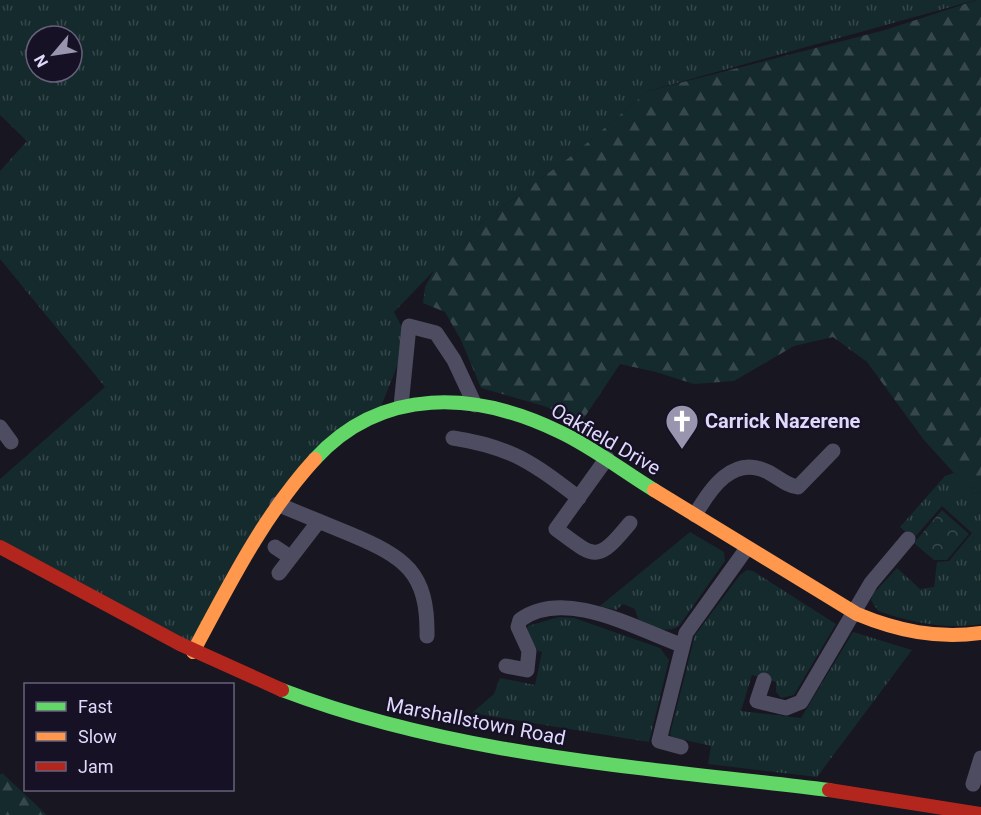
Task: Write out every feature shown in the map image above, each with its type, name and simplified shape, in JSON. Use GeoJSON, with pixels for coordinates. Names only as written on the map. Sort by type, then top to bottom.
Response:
{"type":"FeatureCollection","features":[{"type":"Feature","properties":{"kind":"main road","name":"Oakfield Drive"},"geometry":{"type":"LineString","coordinates":[[193,652],[277,504],[301,471],[331,441],[353,426],[401,406],[428,401],[475,405],[523,416],[561,432],[607,458],[747,548],[854,613],[888,626],[913,632],[938,635],[981,633]]}},
{"type":"Feature","properties":{"kind":"main road","name":"Marshallstown Road"},"geometry":{"type":"LineString","coordinates":[[0,547],[193,652],[239,673],[369,720],[452,740],[560,759],[906,799],[981,814]]}},
{"type":"Feature","properties":{"kind":"street"},"geometry":{"type":"LineString","coordinates":[[401,406],[409,326],[436,333],[454,360],[475,405]]}},
{"type":"Feature","properties":{"kind":"street"},"geometry":{"type":"LineString","coordinates":[[0,427],[11,442]]}},
{"type":"Feature","properties":{"kind":"street"},"geometry":{"type":"LineString","coordinates":[[453,438],[510,451],[528,460],[579,498]]}},
{"type":"Feature","properties":{"kind":"street"},"geometry":{"type":"LineString","coordinates":[[695,515],[715,483],[733,471],[758,468],[798,487],[833,451]]}},
{"type":"Feature","properties":{"kind":"street"},"geometry":{"type":"LineString","coordinates":[[607,458],[556,529],[587,551],[602,552],[609,548],[630,523]]}},
{"type":"Feature","properties":{"kind":"street"},"geometry":{"type":"LineString","coordinates":[[277,504],[387,550],[410,567],[425,598],[427,636]]}},
{"type":"Feature","properties":{"kind":"street"},"geometry":{"type":"LineString","coordinates":[[279,573],[319,521]]}},
{"type":"Feature","properties":{"kind":"street"},"geometry":{"type":"LineString","coordinates":[[764,680],[757,700],[786,708],[797,704],[807,693],[878,575],[908,539]]}},
{"type":"Feature","properties":{"kind":"street"},"geometry":{"type":"LineString","coordinates":[[274,547],[290,557]]}},
{"type":"Feature","properties":{"kind":"street"},"geometry":{"type":"LineString","coordinates":[[681,747],[659,741],[681,645],[693,622],[747,548]]}},
{"type":"Feature","properties":{"kind":"street"},"geometry":{"type":"LineString","coordinates":[[506,666],[527,670],[529,651],[518,627],[519,622],[532,614],[560,607],[593,612],[681,645]]}},
{"type":"Feature","properties":{"kind":"street"},"geometry":{"type":"LineString","coordinates":[[973,784],[981,758]]}},
{"type":"Feature","properties":{"kind":"green space"},"geometry":{"type":"Polygon","coordinates":[[[0,0],[976,0],[648,91],[574,154],[477,226],[394,312],[408,339],[378,414],[322,448],[193,652],[0,547],[0,479],[105,387],[0,259],[0,171],[27,141],[0,115],[0,0]]]}},
{"type":"Feature","properties":{"kind":"green space"},"geometry":{"type":"Polygon","coordinates":[[[981,0],[981,494],[954,473],[924,440],[867,362],[833,337],[794,346],[734,381],[694,384],[620,364],[580,424],[547,407],[481,388],[461,340],[445,312],[423,303],[425,287],[440,259],[465,235],[574,154],[648,91],[885,30],[981,0]]]}},
{"type":"Feature","properties":{"kind":"green space"},"geometry":{"type":"Polygon","coordinates":[[[954,473],[981,494],[981,624],[955,626],[929,624],[878,611],[871,600],[873,594],[897,568],[920,589],[934,587],[937,562],[949,561],[972,533],[942,506],[913,539],[900,527],[945,476],[954,473]]]}},
{"type":"Feature","properties":{"kind":"green space"},"geometry":{"type":"Polygon","coordinates":[[[942,510],[969,534],[947,560],[934,560],[914,543],[942,510]]]}},
{"type":"Feature","properties":{"kind":"green space"},"geometry":{"type":"Polygon","coordinates":[[[690,532],[724,552],[725,561],[679,626],[663,630],[638,619],[635,609],[623,604],[616,610],[600,606],[690,532]]]}},
{"type":"Feature","properties":{"kind":"green space"},"geometry":{"type":"Polygon","coordinates":[[[747,570],[753,571],[836,624],[794,695],[781,698],[776,692],[776,682],[752,675],[741,711],[801,718],[853,632],[912,650],[817,777],[708,764],[711,746],[672,737],[670,734],[695,635],[740,575],[747,570]]]}},
{"type":"Feature","properties":{"kind":"green space"},"geometry":{"type":"Polygon","coordinates":[[[559,617],[574,618],[660,648],[669,660],[649,742],[472,713],[494,694],[500,678],[535,685],[542,652],[538,651],[526,631],[528,626],[559,617]]]}},
{"type":"Feature","properties":{"kind":"green space"},"geometry":{"type":"Polygon","coordinates":[[[2,773],[47,815],[0,815],[0,775],[2,773]]]}},
{"type":"Feature","properties":{"kind":"traffic: fast"},"geometry":{"type":"LineString","coordinates":[[315,459],[341,435],[370,418],[400,408],[431,403],[463,403],[528,418],[560,432],[596,452],[654,490]]}},
{"type":"Feature","properties":{"kind":"traffic: fast"},"geometry":{"type":"LineString","coordinates":[[282,690],[348,713],[416,731],[484,745],[621,766],[829,790]]}},
{"type":"Feature","properties":{"kind":"traffic: slow"},"geometry":{"type":"LineString","coordinates":[[193,652],[263,527],[315,459]]}},
{"type":"Feature","properties":{"kind":"traffic: slow"},"geometry":{"type":"LineString","coordinates":[[654,490],[857,614],[887,625],[918,632],[949,635],[981,633]]}},
{"type":"Feature","properties":{"kind":"traffic: jam"},"geometry":{"type":"LineString","coordinates":[[0,547],[180,644],[282,690]]}},
{"type":"Feature","properties":{"kind":"traffic: jam"},"geometry":{"type":"LineString","coordinates":[[829,790],[981,814]]}},
{"type":"Feature","properties":{"kind":"place","name":"Carrick Nazerene"},"geometry":{"type":"Point","coordinates":[682,450]}}]}
